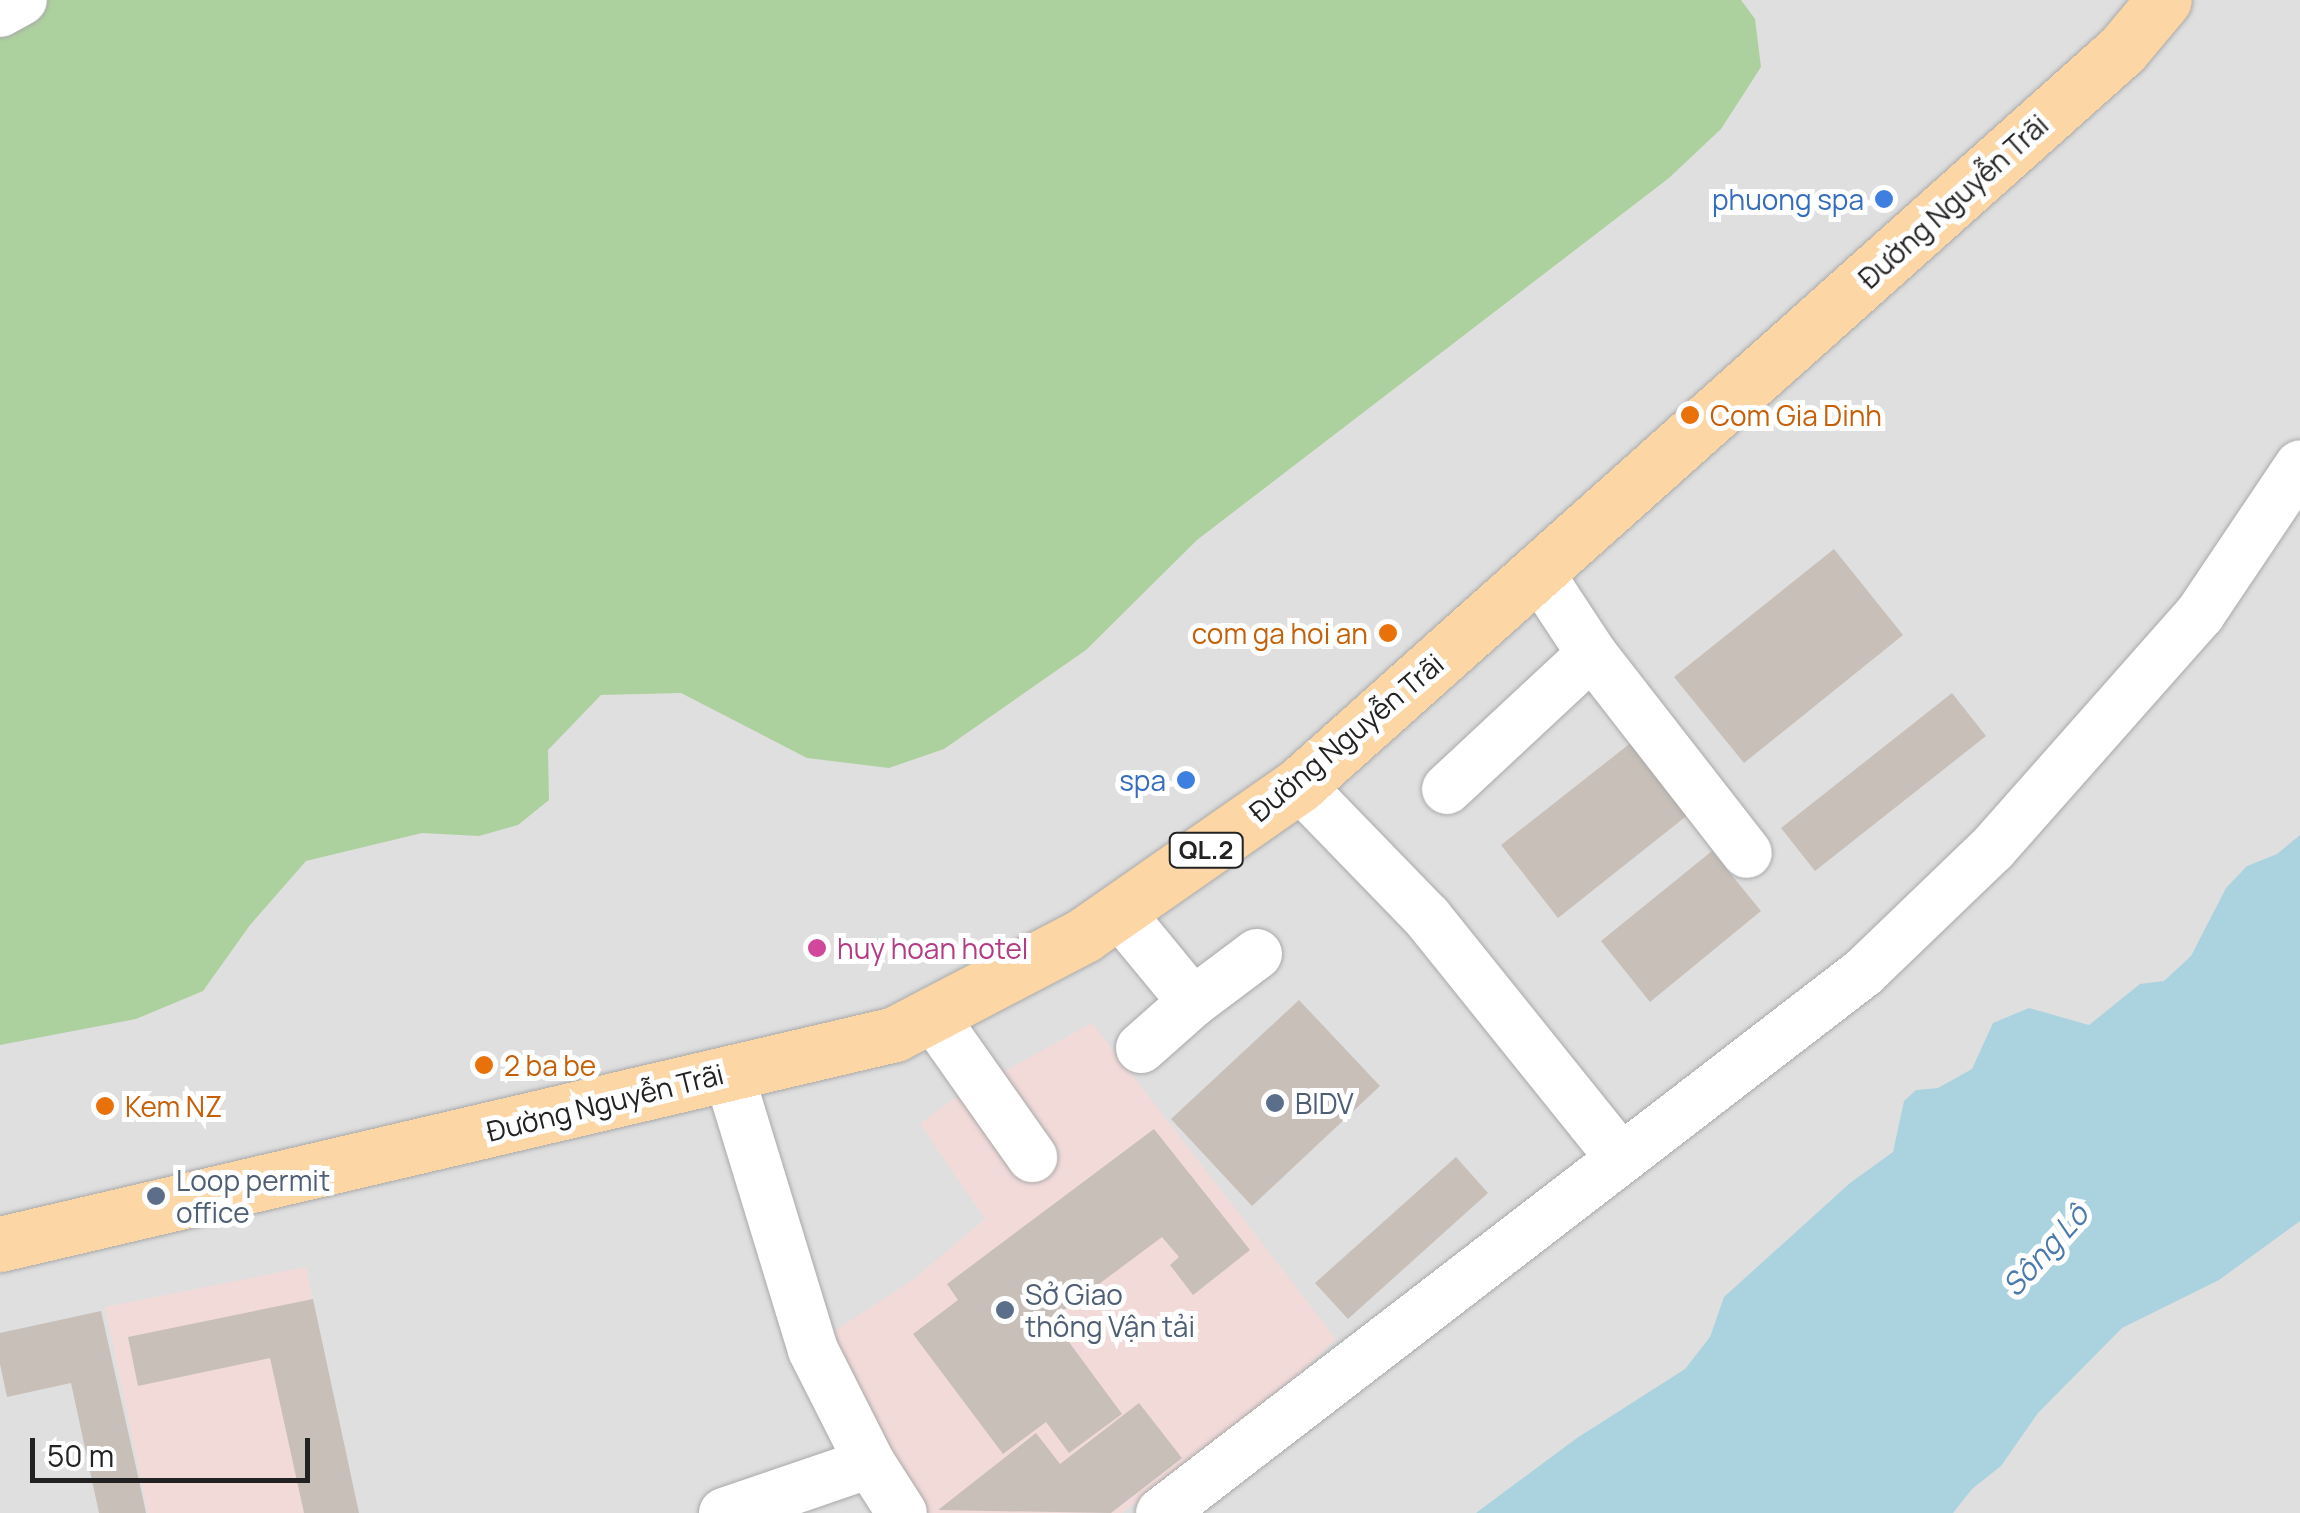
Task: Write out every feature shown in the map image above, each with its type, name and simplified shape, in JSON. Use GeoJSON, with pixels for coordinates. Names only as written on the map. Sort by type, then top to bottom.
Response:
{"type":"FeatureCollection","features":[{"type":"Feature","properties":{"kind":"main road","name":"Đường Nguyễn Trãi"},"geometry":{"type":"LineString","coordinates":[[0,1244],[895,1034],[1084,935],[1299,785],[2122,50],[2164,0]]}},
{"type":"Feature","properties":{"kind":"street"},"geometry":{"type":"LineString","coordinates":[[0,12],[22,0]]}},
{"type":"Feature","properties":{"kind":"street"},"geometry":{"type":"LineString","coordinates":[[1161,1513],[1864,972],[1992,849],[2200,614],[2300,465]]}},
{"type":"Feature","properties":{"kind":"street"},"geometry":{"type":"LineString","coordinates":[[1538,572],[1592,654],[1747,852]]}},
{"type":"Feature","properties":{"kind":"street"},"geometry":{"type":"LineString","coordinates":[[1447,789],[1592,654]]}},
{"type":"Feature","properties":{"kind":"street"},"geometry":{"type":"LineString","coordinates":[[1299,785],[1427,917],[1621,1158]]}},
{"type":"Feature","properties":{"kind":"street"},"geometry":{"type":"LineString","coordinates":[[1118,911],[1194,1002]]}},
{"type":"Feature","properties":{"kind":"street"},"geometry":{"type":"LineString","coordinates":[[1141,1048],[1256,954]]}},
{"type":"Feature","properties":{"kind":"street"},"geometry":{"type":"LineString","coordinates":[[932,1015],[1032,1156]]}},
{"type":"Feature","properties":{"kind":"street"},"geometry":{"type":"LineString","coordinates":[[728,1072],[814,1350],[870,1464],[902,1513]]}},
{"type":"Feature","properties":{"kind":"street"},"geometry":{"type":"LineString","coordinates":[[724,1513],[870,1464]]}},
{"type":"Feature","properties":{"kind":"shaded area"},"geometry":{"type":"Polygon","coordinates":[[[1676,0],[2300,0],[2300,1513],[0,1513],[0,829],[1676,0]]]}},
{"type":"Feature","properties":{"kind":"shaded area"},"geometry":{"type":"Polygon","coordinates":[[[1092,1023],[1336,1339],[1257,1415],[1122,1513],[921,1513],[824,1338],[914,1279],[985,1219],[920,1124],[949,1102],[1092,1023]]]}},
{"type":"Feature","properties":{"kind":"shaded area"},"geometry":{"type":"Polygon","coordinates":[[[306,1267],[357,1513],[148,1513],[105,1307],[306,1267]]]}},
{"type":"Feature","properties":{"kind":"green space"},"geometry":{"type":"Polygon","coordinates":[[[0,0],[1741,0],[1755,19],[1761,67],[1721,129],[1669,178],[1197,540],[1086,650],[944,749],[889,768],[807,758],[681,693],[601,695],[548,750],[549,800],[518,825],[479,836],[422,833],[306,861],[250,925],[203,991],[136,1019],[0,1045],[0,0]]]}},
{"type":"Feature","properties":{"kind":"water","name":"Sông Lô"},"geometry":{"type":"Polygon","coordinates":[[[2300,835],[2300,1221],[2219,1280],[2122,1328],[2038,1413],[2001,1466],[1972,1489],[1953,1513],[1476,1513],[1577,1438],[1685,1369],[1710,1337],[1724,1297],[1850,1183],[1893,1152],[1904,1101],[1916,1090],[1938,1088],[1972,1069],[1993,1023],[2029,1008],[2089,1025],[2140,984],[2164,981],[2191,956],[2226,888],[2247,866],[2277,854],[2300,835]]]}},
{"type":"Feature","properties":{"kind":"building"},"geometry":{"type":"Polygon","coordinates":[[[1834,549],[1903,635],[1744,763],[1674,677],[1834,549]]]}},
{"type":"Feature","properties":{"kind":"building"},"geometry":{"type":"Polygon","coordinates":[[[1952,693],[1986,736],[1815,871],[1781,828],[1952,693]]]}},
{"type":"Feature","properties":{"kind":"building"},"geometry":{"type":"Polygon","coordinates":[[[1637,738],[1694,810],[1558,918],[1501,845],[1637,738]]]}},
{"type":"Feature","properties":{"kind":"building"},"geometry":{"type":"Polygon","coordinates":[[[1712,851],[1761,911],[1650,1002],[1601,941],[1712,851]]]}},
{"type":"Feature","properties":{"kind":"building","name":"BIDV"},"geometry":{"type":"Polygon","coordinates":[[[1299,1000],[1380,1086],[1252,1206],[1171,1119],[1299,1000]]]}},
{"type":"Feature","properties":{"kind":"building","name":"Sở Giao thông Vận tải"},"geometry":{"type":"Polygon","coordinates":[[[1154,1129],[1250,1250],[1193,1295],[1170,1265],[1179,1257],[1162,1237],[1052,1319],[1122,1414],[1069,1453],[1046,1422],[1003,1454],[913,1334],[958,1300],[947,1284],[1154,1129]]]}},
{"type":"Feature","properties":{"kind":"building"},"geometry":{"type":"Polygon","coordinates":[[[1456,1157],[1488,1193],[1348,1319],[1315,1283],[1456,1157]]]}},
{"type":"Feature","properties":{"kind":"building"},"geometry":{"type":"Polygon","coordinates":[[[313,1299],[359,1513],[304,1513],[270,1358],[138,1386],[128,1337],[313,1299]]]}},
{"type":"Feature","properties":{"kind":"building"},"geometry":{"type":"Polygon","coordinates":[[[101,1311],[146,1513],[99,1513],[71,1383],[7,1397],[0,1364],[0,1333],[101,1311]]]}},
{"type":"Feature","properties":{"kind":"building"},"geometry":{"type":"Polygon","coordinates":[[[1139,1403],[1182,1458],[1111,1513],[938,1510],[1036,1433],[1060,1464],[1139,1403]]]}},
{"type":"Feature","properties":{"kind":"place","name":"phuong spa"},"geometry":{"type":"Point","coordinates":[1884,199]}},
{"type":"Feature","properties":{"kind":"place","name":"Com Gia Dinh"},"geometry":{"type":"Point","coordinates":[1690,415]}},
{"type":"Feature","properties":{"kind":"place","name":"com ga hoi an"},"geometry":{"type":"Point","coordinates":[1388,633]}},
{"type":"Feature","properties":{"kind":"place","name":"spa"},"geometry":{"type":"Point","coordinates":[1186,780]}},
{"type":"Feature","properties":{"kind":"place","name":"huy hoan hotel"},"geometry":{"type":"Point","coordinates":[817,948]}},
{"type":"Feature","properties":{"kind":"place","name":"2 ba be"},"geometry":{"type":"Point","coordinates":[484,1065]}},
{"type":"Feature","properties":{"kind":"place","name":"BIDV"},"geometry":{"type":"Point","coordinates":[1275,1103]}},
{"type":"Feature","properties":{"kind":"place","name":"Kem NZ"},"geometry":{"type":"Point","coordinates":[105,1106]}},
{"type":"Feature","properties":{"kind":"place","name":"Loop permit office"},"geometry":{"type":"Point","coordinates":[156,1196]}},
{"type":"Feature","properties":{"kind":"place","name":"Sở Giao thông Vận tải"},"geometry":{"type":"Point","coordinates":[1005,1310]}}]}
